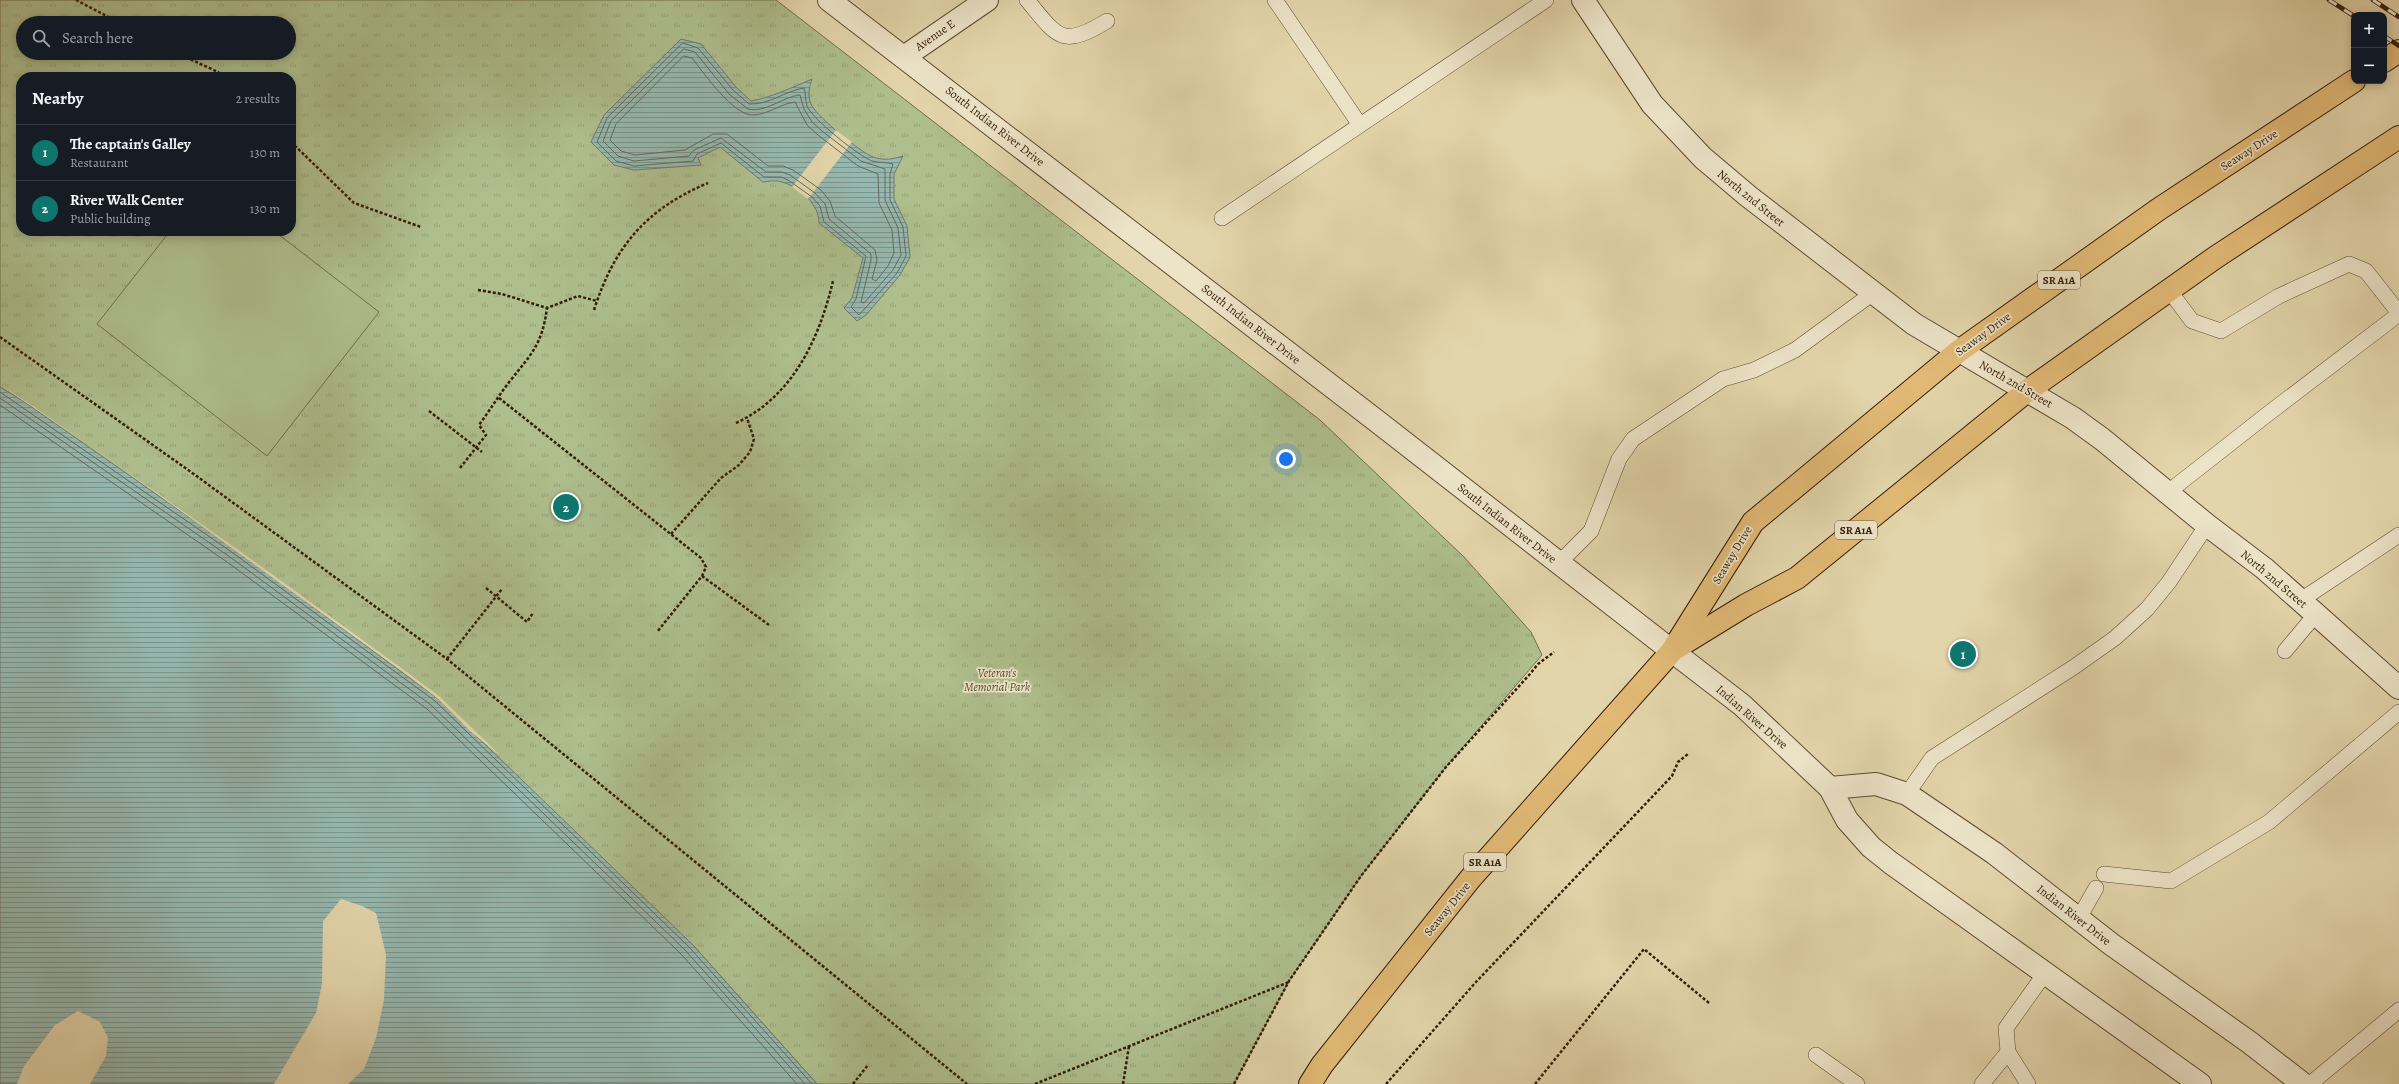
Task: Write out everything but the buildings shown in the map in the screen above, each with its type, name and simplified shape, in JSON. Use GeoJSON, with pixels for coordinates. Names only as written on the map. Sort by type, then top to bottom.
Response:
{"type":"FeatureCollection","features":[{"type":"Feature","properties":{"kind":"main road"},"geometry":{"type":"LineString","coordinates":[[2387,59],[2399,51]]}},
{"type":"Feature","properties":{"kind":"main road","name":"Seaway Drive"},"geometry":{"type":"LineString","coordinates":[[1310,1084],[1322,1065],[1470,879],[1672,651],[1753,522],[1959,351],[2160,209],[2351,83]]}},
{"type":"Feature","properties":{"kind":"main road","name":"Seaway Drive"},"geometry":{"type":"LineString","coordinates":[[1672,651],[1746,605],[1797,578],[2027,391],[2169,290],[2399,137]]}},
{"type":"Feature","properties":{"kind":"street","name":"South Indian River Drive"},"geometry":{"type":"LineString","coordinates":[[829,0],[1672,651]]}},
{"type":"Feature","properties":{"kind":"street","name":"Avenue E"},"geometry":{"type":"LineString","coordinates":[[904,57],[987,0]]}},
{"type":"Feature","properties":{"kind":"street","name":"North 2nd Street"},"geometry":{"type":"LineString","coordinates":[[1583,0],[1652,104],[1703,158],[1748,196],[1914,324],[2074,418],[2207,525],[2265,569],[2399,688]]}},
{"type":"Feature","properties":{"kind":"street","name":"Indian River Drive"},"geometry":{"type":"LineString","coordinates":[[1672,651],[1742,706],[1830,788],[1847,820],[1876,851],[2200,1084]]}},
{"type":"Feature","properties":{"kind":"street","name":"Indian River Drive"},"geometry":{"type":"LineString","coordinates":[[1830,788],[1876,784],[1907,794],[1994,853],[2111,944],[2249,1042],[2303,1084]]}},
{"type":"Feature","properties":{"kind":"lane"},"geometry":{"type":"LineString","coordinates":[[1027,0],[1051,29],[1067,38],[1084,35],[1107,21]]}},
{"type":"Feature","properties":{"kind":"lane"},"geometry":{"type":"LineString","coordinates":[[1275,0],[1360,125]]}},
{"type":"Feature","properties":{"kind":"lane"},"geometry":{"type":"LineString","coordinates":[[1222,218],[1546,0]]}},
{"type":"Feature","properties":{"kind":"lane"},"geometry":{"type":"LineString","coordinates":[[2167,493],[2269,412],[2399,314],[2366,271],[2349,264],[2279,296],[2221,331],[2192,321],[2169,290]]}},
{"type":"Feature","properties":{"kind":"lane"},"geometry":{"type":"LineString","coordinates":[[1559,563],[1591,531],[1619,459],[1633,439],[1723,379],[1754,370],[1795,350],[1873,293]]}},
{"type":"Feature","properties":{"kind":"lane"},"geometry":{"type":"LineString","coordinates":[[1907,794],[1932,758],[2074,667],[2115,638],[2147,609],[2169,582],[2207,525]]}},
{"type":"Feature","properties":{"kind":"lane"},"geometry":{"type":"LineString","coordinates":[[2285,651],[2309,607],[2399,535]]}},
{"type":"Feature","properties":{"kind":"lane"},"geometry":{"type":"LineString","coordinates":[[2104,874],[2171,881],[2269,822],[2399,712]]}},
{"type":"Feature","properties":{"kind":"lane"},"geometry":{"type":"LineString","coordinates":[[2079,918],[2096,888]]}},
{"type":"Feature","properties":{"kind":"lane"},"geometry":{"type":"LineString","coordinates":[[2028,1084],[2008,1052],[2006,1028],[2046,972]]}},
{"type":"Feature","properties":{"kind":"lane"},"geometry":{"type":"LineString","coordinates":[[2310,1084],[2399,1010]]}},
{"type":"Feature","properties":{"kind":"lane"},"geometry":{"type":"LineString","coordinates":[[1982,1084],[2008,1052]]}},
{"type":"Feature","properties":{"kind":"lane"},"geometry":{"type":"LineString","coordinates":[[1816,1056],[1857,1084]]}},
{"type":"Feature","properties":{"kind":"path"},"geometry":{"type":"LineString","coordinates":[[76,0],[107,16]]}},
{"type":"Feature","properties":{"kind":"path"},"geometry":{"type":"LineString","coordinates":[[192,60],[218,72]]}},
{"type":"Feature","properties":{"kind":"path"},"geometry":{"type":"LineString","coordinates":[[296,147],[354,203],[421,227]]}},
{"type":"Feature","properties":{"kind":"path"},"geometry":{"type":"LineString","coordinates":[[594,310],[613,261],[636,230],[655,212],[672,200],[708,183]]}},
{"type":"Feature","properties":{"kind":"path"},"geometry":{"type":"LineString","coordinates":[[736,423],[747,418],[769,402],[802,362],[821,327],[833,281]]}},
{"type":"Feature","properties":{"kind":"path"},"geometry":{"type":"LineString","coordinates":[[478,290],[502,294],[547,308],[578,296],[597,301]]}},
{"type":"Feature","properties":{"kind":"path"},"geometry":{"type":"LineString","coordinates":[[460,468],[486,435],[479,425],[498,398],[533,354],[544,331],[547,308]]}},
{"type":"Feature","properties":{"kind":"path"},"geometry":{"type":"LineString","coordinates":[[0,337],[191,472],[447,659],[967,1084]]}},
{"type":"Feature","properties":{"kind":"path"},"geometry":{"type":"LineString","coordinates":[[498,398],[702,558],[706,567],[702,576],[657,632]]}},
{"type":"Feature","properties":{"kind":"path"},"geometry":{"type":"LineString","coordinates":[[429,411],[482,452]]}},
{"type":"Feature","properties":{"kind":"path"},"geometry":{"type":"LineString","coordinates":[[671,534],[720,478],[739,465],[750,452],[754,439],[747,418]]}},
{"type":"Feature","properties":{"kind":"path"},"geometry":{"type":"LineString","coordinates":[[702,576],[769,625]]}},
{"type":"Feature","properties":{"kind":"path"},"geometry":{"type":"LineString","coordinates":[[486,588],[526,622],[533,613]]}},
{"type":"Feature","properties":{"kind":"path"},"geometry":{"type":"LineString","coordinates":[[447,659],[502,589]]}},
{"type":"Feature","properties":{"kind":"path"},"geometry":{"type":"LineString","coordinates":[[1234,1084],[1289,981],[1361,876],[1446,767],[1538,664],[1554,652]]}},
{"type":"Feature","properties":{"kind":"path"},"geometry":{"type":"LineString","coordinates":[[1386,1084],[1476,982],[1672,776],[1678,762],[1688,754]]}},
{"type":"Feature","properties":{"kind":"path"},"geometry":{"type":"LineString","coordinates":[[1535,1084],[1644,949],[1709,1002]]}},
{"type":"Feature","properties":{"kind":"path"},"geometry":{"type":"LineString","coordinates":[[1035,1084],[1289,981]]}},
{"type":"Feature","properties":{"kind":"path"},"geometry":{"type":"LineString","coordinates":[[1123,1084],[1129,1046]]}},
{"type":"Feature","properties":{"kind":"path"},"geometry":{"type":"LineString","coordinates":[[853,1084],[868,1065]]}},
{"type":"Feature","properties":{"kind":"green space","name":"Veteran's Memorial Park"},"geometry":{"type":"Polygon","coordinates":[[[0,0],[776,0],[1320,420],[1464,557],[1531,632],[1542,655],[1446,767],[1361,876],[1289,981],[1234,1084],[817,1084],[692,944],[23,401],[0,387],[0,0]]]}},
{"type":"Feature","properties":{"kind":"green space"},"geometry":{"type":"Polygon","coordinates":[[[166,236],[280,236],[379,312],[267,456],[97,324],[166,236]]]}},
{"type":"Feature","properties":{"kind":"water"},"geometry":{"type":"Polygon","coordinates":[[[681,39],[701,44],[736,87],[751,101],[790,89],[812,79],[809,99],[812,106],[840,134],[859,149],[873,157],[888,159],[903,156],[894,174],[894,199],[907,226],[910,257],[900,275],[866,315],[857,321],[844,308],[852,298],[863,258],[819,223],[816,209],[802,192],[789,184],[780,181],[763,182],[720,147],[698,158],[701,165],[634,170],[614,165],[591,142],[604,115],[681,39]]]}},
{"type":"Feature","properties":{"kind":"water"},"geometry":{"type":"Polygon","coordinates":[[[0,387],[23,401],[236,550],[437,698],[692,944],[817,1084],[0,1084],[0,387]]]}},
{"type":"Feature","properties":{"kind":"pier"},"geometry":{"type":"Polygon","coordinates":[[[836,130],[852,142],[808,199],[792,187],[836,130]]]}},
{"type":"Feature","properties":{"kind":"pier"},"geometry":{"type":"Polygon","coordinates":[[[0,385],[24,400],[88,445],[0,385]]]}},
{"type":"Feature","properties":{"kind":"pier"},"geometry":{"type":"Polygon","coordinates":[[[121,468],[237,549],[439,696],[503,758],[470,731],[437,698],[403,672],[121,468]]]}},
{"type":"Feature","properties":{"kind":"pier"},"geometry":{"type":"Polygon","coordinates":[[[341,899],[362,906],[376,913],[386,955],[384,1000],[376,1038],[364,1069],[348,1084],[274,1084],[316,1013],[322,984],[323,921],[341,899]]]}},
{"type":"Feature","properties":{"kind":"pier"},"geometry":{"type":"Polygon","coordinates":[[[78,1011],[100,1022],[108,1038],[106,1056],[90,1084],[17,1084],[24,1066],[55,1025],[78,1011]]]}},
{"type":"Feature","properties":{"kind":"railway"},"geometry":{"type":"LineString","coordinates":[[2329,0],[2351,14]]}},
{"type":"Feature","properties":{"kind":"railway"},"geometry":{"type":"LineString","coordinates":[[2373,0],[2399,17]]}},
{"type":"Feature","properties":{"kind":"railway"},"geometry":{"type":"LineString","coordinates":[[2387,38],[2399,46]]}},
{"type":"Feature","properties":{"kind":"place","name":"River Walk Center"},"geometry":{"type":"Point","coordinates":[566,507]}},
{"type":"Feature","properties":{"kind":"place","name":"The captain's Galley"},"geometry":{"type":"Point","coordinates":[1963,654]}}]}
